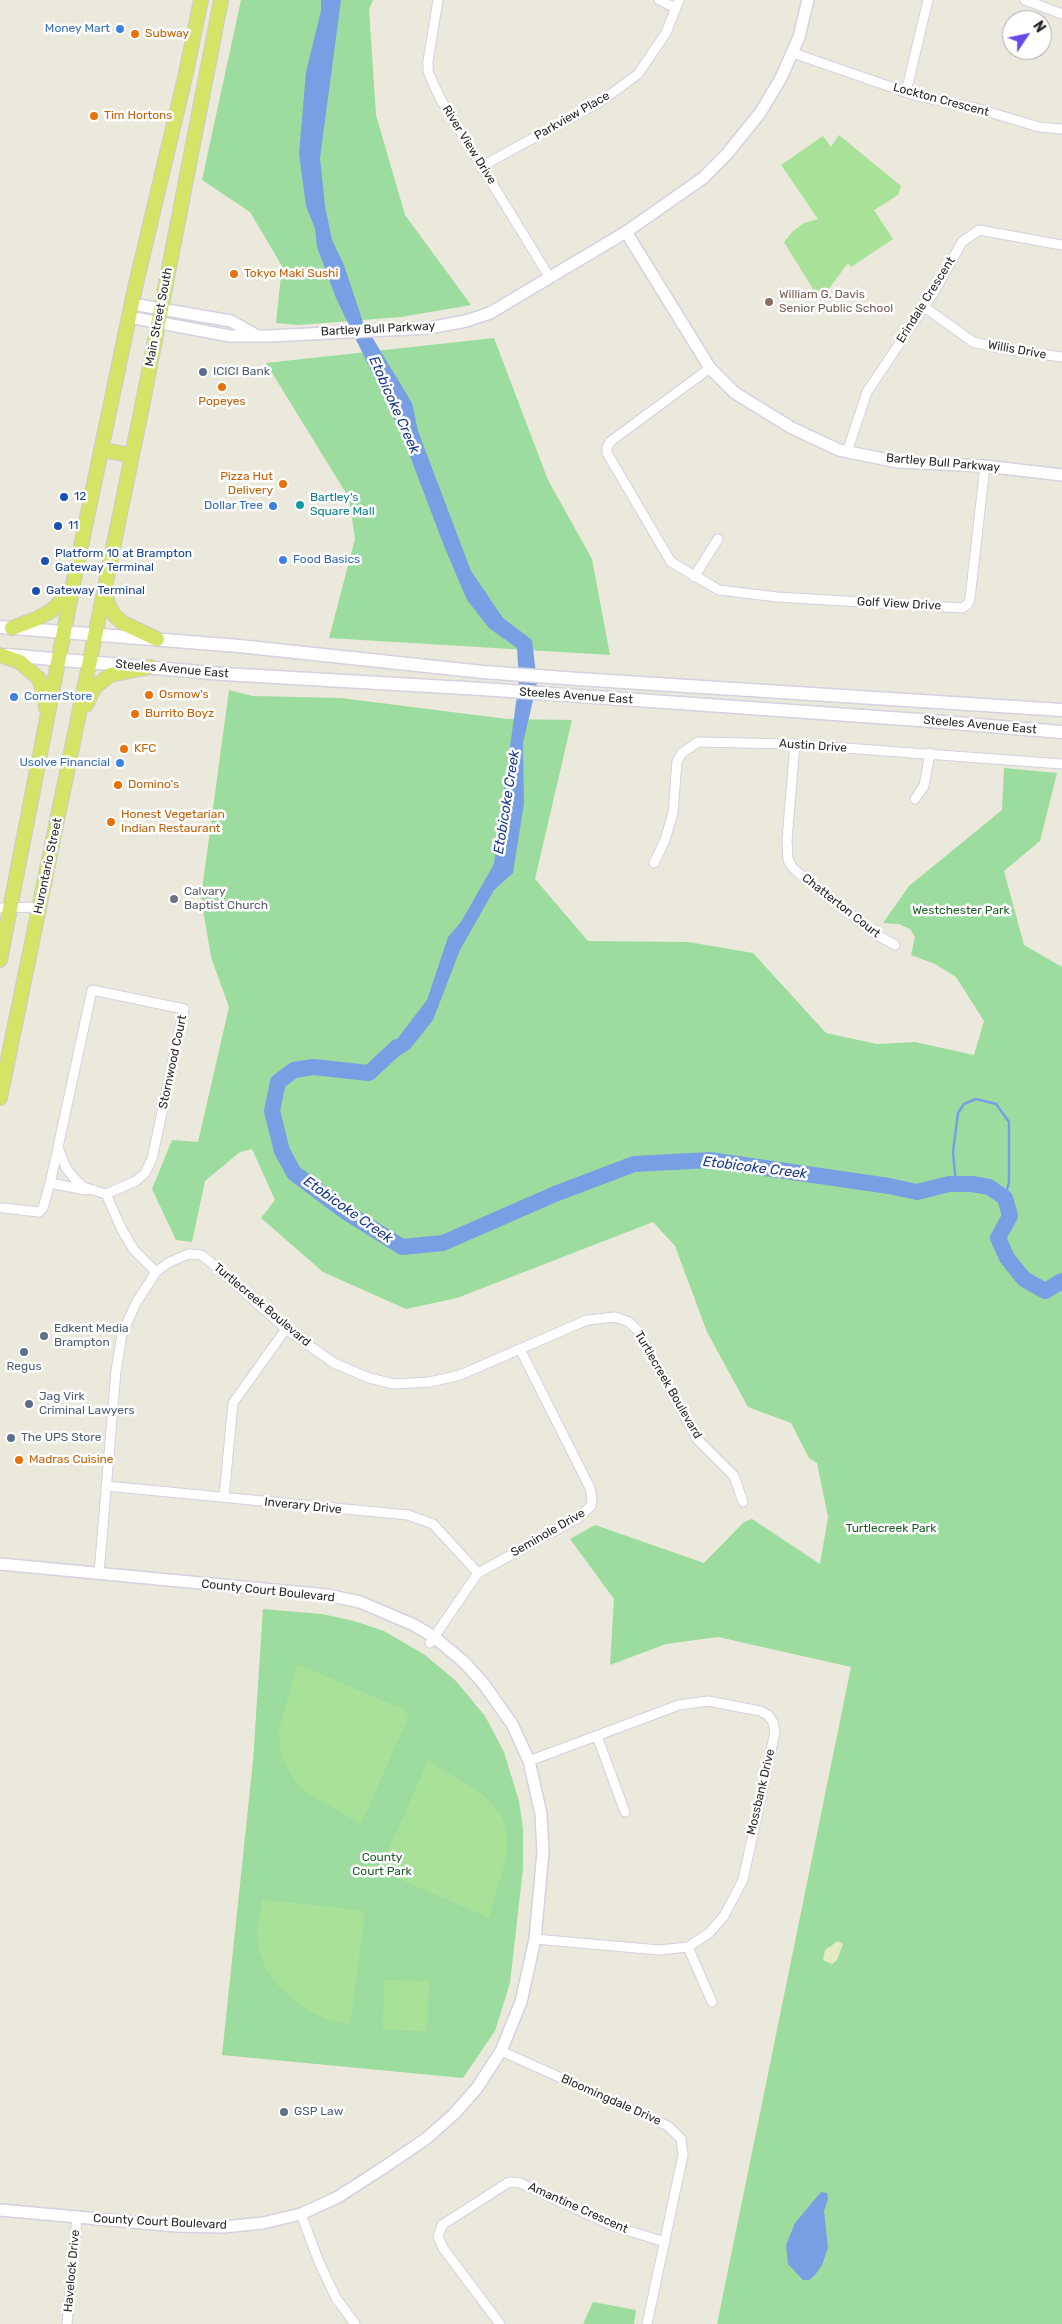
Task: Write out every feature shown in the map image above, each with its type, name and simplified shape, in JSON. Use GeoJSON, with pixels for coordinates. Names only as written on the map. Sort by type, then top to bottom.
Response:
{"type":"FeatureCollection","features":[{"type":"Feature","properties":{"kind":"main road"},"geometry":{"type":"LineString","coordinates":[[0,960],[5,908],[46,723],[130,311],[186,73],[201,0]]}},
{"type":"Feature","properties":{"kind":"main road","name":"Main Street South"},"geometry":{"type":"LineString","coordinates":[[95,634],[160,316],[221,0]]}},
{"type":"Feature","properties":{"kind":"main road"},"geometry":{"type":"LineString","coordinates":[[102,450],[131,455]]}},
{"type":"Feature","properties":{"kind":"main road"},"geometry":{"type":"LineString","coordinates":[[6,627],[36,619],[51,610],[68,595],[74,580]]}},
{"type":"Feature","properties":{"kind":"main road"},"geometry":{"type":"LineString","coordinates":[[104,589],[109,607],[123,623],[157,639]]}},
{"type":"Feature","properties":{"kind":"main road","name":"Steeles Avenue East"},"geometry":{"type":"LineString","coordinates":[[6,627],[240,646],[484,672],[1062,710]]}},
{"type":"Feature","properties":{"kind":"main road","name":"Hurontario Street"},"geometry":{"type":"LineString","coordinates":[[0,1098],[95,634]]}},
{"type":"Feature","properties":{"kind":"main road"},"geometry":{"type":"LineString","coordinates":[[0,654],[20,662],[39,678],[45,697],[46,723]]}},
{"type":"Feature","properties":{"kind":"main road","name":"Steeles Avenue East"},"geometry":{"type":"LineString","coordinates":[[0,654],[224,674],[482,688],[576,697],[920,720],[1062,732]]}},
{"type":"Feature","properties":{"kind":"main road"},"geometry":{"type":"LineString","coordinates":[[77,724],[95,687],[101,681],[110,675],[150,667]]}},
{"type":"Feature","properties":{"kind":"street","name":"River View Drive"},"geometry":{"type":"LineString","coordinates":[[438,0],[428,71],[441,100],[550,278]]}},
{"type":"Feature","properties":{"kind":"street"},"geometry":{"type":"LineString","coordinates":[[659,0],[678,4]]}},
{"type":"Feature","properties":{"kind":"street","name":"Bartley Bull Parkway"},"geometry":{"type":"LineString","coordinates":[[130,311],[160,316],[231,322],[256,335],[428,328],[466,321],[490,313],[626,232],[703,178],[727,154],[760,113],[781,78],[793,52],[808,0]]}},
{"type":"Feature","properties":{"kind":"street"},"geometry":{"type":"LineString","coordinates":[[906,92],[928,0]]}},
{"type":"Feature","properties":{"kind":"street"},"geometry":{"type":"LineString","coordinates":[[1024,0],[1062,14]]}},
{"type":"Feature","properties":{"kind":"street","name":"Parkview Place"},"geometry":{"type":"LineString","coordinates":[[482,166],[600,102],[638,74],[666,33],[678,4]]}},
{"type":"Feature","properties":{"kind":"street","name":"Lockton Crescent"},"geometry":{"type":"LineString","coordinates":[[793,52],[906,92],[975,108],[1039,127],[1062,129]]}},
{"type":"Feature","properties":{"kind":"street","name":"Erindale Crescent"},"geometry":{"type":"LineString","coordinates":[[847,452],[867,392],[962,242],[979,230],[1062,245]]}},
{"type":"Feature","properties":{"kind":"street","name":"Bartley Bull Parkway"},"geometry":{"type":"LineString","coordinates":[[626,232],[710,368],[735,394],[792,428],[847,452],[898,462],[985,466],[1062,475]]}},
{"type":"Feature","properties":{"kind":"street","name":"Willis Drive"},"geometry":{"type":"LineString","coordinates":[[923,306],[973,342],[1004,349],[1062,357]]}},
{"type":"Feature","properties":{"kind":"street","name":"Golf View Drive"},"geometry":{"type":"LineString","coordinates":[[710,368],[611,441],[606,447],[607,453],[671,562],[719,590],[777,597],[962,608],[968,604],[970,598],[985,466]]}},
{"type":"Feature","properties":{"kind":"street"},"geometry":{"type":"LineString","coordinates":[[694,577],[718,539]]}},
{"type":"Feature","properties":{"kind":"street","name":"Austin Drive"},"geometry":{"type":"LineString","coordinates":[[654,864],[665,840],[673,813],[677,761],[688,747],[698,742],[795,744],[1062,764]]}},
{"type":"Feature","properties":{"kind":"street","name":"Chatterton Court"},"geometry":{"type":"LineString","coordinates":[[795,744],[787,840],[788,860],[793,868],[802,876],[877,935],[896,945]]}},
{"type":"Feature","properties":{"kind":"street"},"geometry":{"type":"LineString","coordinates":[[915,799],[924,786],[930,753]]}},
{"type":"Feature","properties":{"kind":"street"},"geometry":{"type":"LineString","coordinates":[[5,908],[39,907]]}},
{"type":"Feature","properties":{"kind":"street","name":"Stornwood Court"},"geometry":{"type":"LineString","coordinates":[[3,1208],[39,1212],[43,1208],[92,990],[184,1009],[152,1159],[145,1173],[136,1181],[128,1187],[106,1194]]}},
{"type":"Feature","properties":{"kind":"street"},"geometry":{"type":"LineString","coordinates":[[58,1147],[66,1168],[74,1178],[83,1187],[94,1191]]}},
{"type":"Feature","properties":{"kind":"street"},"geometry":{"type":"LineString","coordinates":[[50,1183],[106,1194],[122,1230],[134,1250],[156,1272]]}},
{"type":"Feature","properties":{"kind":"street","name":"Turtlecreek Boulevard"},"geometry":{"type":"LineString","coordinates":[[99,1574],[117,1363],[122,1334],[136,1303],[156,1272],[181,1256],[188,1254],[201,1255],[286,1329],[334,1363],[369,1378],[394,1384],[418,1384],[445,1380],[587,1320],[615,1317],[629,1322],[638,1331],[698,1439],[734,1476],[743,1502]]}},
{"type":"Feature","properties":{"kind":"street"},"geometry":{"type":"LineString","coordinates":[[224,1497],[234,1403],[286,1329]]}},
{"type":"Feature","properties":{"kind":"street","name":"Seminole Drive"},"geometry":{"type":"LineString","coordinates":[[432,1640],[478,1573],[578,1518],[591,1506],[590,1488],[520,1349]]}},
{"type":"Feature","properties":{"kind":"street","name":"Inverary Drive"},"geometry":{"type":"LineString","coordinates":[[106,1486],[286,1505],[408,1515],[434,1524],[478,1573]]}},
{"type":"Feature","properties":{"kind":"street","name":"County Court Boulevard"},"geometry":{"type":"LineString","coordinates":[[0,2210],[224,2228],[263,2223],[301,2214],[338,2197],[427,2138],[454,2114],[477,2088],[501,2051],[521,2002],[536,1939],[543,1852],[541,1814],[529,1761],[512,1724],[483,1683],[464,1662],[390,1613],[360,1602],[327,1595],[1,1564]]}},
{"type":"Feature","properties":{"kind":"street","name":"Mossbank Drive"},"geometry":{"type":"LineString","coordinates":[[529,1761],[679,1705],[708,1701],[760,1711],[768,1715],[773,1722],[775,1732],[743,1880],[724,1916],[709,1933],[688,1947],[659,1950],[536,1939]]}},
{"type":"Feature","properties":{"kind":"street"},"geometry":{"type":"LineString","coordinates":[[597,1736],[625,1812]]}},
{"type":"Feature","properties":{"kind":"street"},"geometry":{"type":"LineString","coordinates":[[688,1947],[712,2002]]}},
{"type":"Feature","properties":{"kind":"street","name":"Bloomingdale Drive"},"geometry":{"type":"LineString","coordinates":[[501,2051],[668,2126],[681,2139],[684,2155],[647,2324]]}},
{"type":"Feature","properties":{"kind":"street","name":"Amantine Crescent"},"geometry":{"type":"LineString","coordinates":[[500,2324],[438,2237],[442,2225],[504,2184],[509,2182],[520,2183],[613,2226],[664,2242]]}},
{"type":"Feature","properties":{"kind":"street"},"geometry":{"type":"LineString","coordinates":[[301,2214],[319,2262],[336,2298],[355,2324]]}},
{"type":"Feature","properties":{"kind":"street","name":"Havelock Drive"},"geometry":{"type":"LineString","coordinates":[[67,2324],[77,2217]]}},
{"type":"Feature","properties":{"kind":"green space"},"geometry":{"type":"Polygon","coordinates":[[[241,0],[373,0],[369,9],[376,115],[405,215],[471,305],[401,317],[299,325],[276,323],[282,266],[250,212],[202,180],[241,0]]]}},
{"type":"Feature","properties":{"kind":"green space"},"geometry":{"type":"Polygon","coordinates":[[[839,135],[901,186],[898,195],[874,210],[893,239],[851,267],[848,263],[825,294],[816,294],[784,242],[793,231],[804,223],[818,219],[781,165],[823,136],[831,147],[839,135]]]}},
{"type":"Feature","properties":{"kind":"green space"},"geometry":{"type":"Polygon","coordinates":[[[494,338],[548,480],[592,559],[610,655],[329,638],[355,539],[349,498],[266,363],[494,338]]]}},
{"type":"Feature","properties":{"kind":"green space"},"geometry":{"type":"Polygon","coordinates":[[[229,690],[253,696],[341,698],[507,719],[572,720],[535,879],[588,941],[688,942],[753,953],[826,1033],[877,1044],[915,1042],[974,1055],[984,1021],[956,977],[935,964],[911,955],[915,937],[910,929],[899,924],[883,923],[909,886],[1002,810],[1004,768],[1057,773],[1040,841],[1004,871],[1024,945],[1062,967],[1062,2324],[717,2324],[851,1667],[718,1637],[666,1644],[610,1665],[614,1599],[570,1539],[595,1525],[704,1563],[744,1522],[752,1519],[820,1564],[828,1517],[817,1463],[809,1458],[791,1423],[748,1407],[707,1332],[675,1246],[653,1222],[457,1298],[406,1309],[323,1272],[261,1218],[275,1200],[252,1149],[240,1152],[205,1181],[192,1242],[176,1240],[152,1189],[172,1140],[198,1142],[229,1007],[211,957],[201,897],[229,690]]]}},
{"type":"Feature","properties":{"kind":"green space","name":"County Court Park"},"geometry":{"type":"Polygon","coordinates":[[[263,1609],[322,1614],[354,1621],[384,1631],[425,1655],[456,1681],[485,1716],[504,1752],[519,1801],[523,1829],[523,1869],[510,1983],[495,2031],[463,2078],[222,2055],[253,1761],[263,1609]]]}},
{"type":"Feature","properties":{"kind":"green space"},"geometry":{"type":"Polygon","coordinates":[[[297,1664],[405,1710],[408,1718],[361,1824],[299,1786],[284,1762],[280,1749],[279,1731],[297,1664]]]}},
{"type":"Feature","properties":{"kind":"green space"},"geometry":{"type":"Polygon","coordinates":[[[428,1761],[481,1793],[503,1819],[507,1834],[507,1854],[489,1918],[384,1872],[382,1865],[428,1761]]]}},
{"type":"Feature","properties":{"kind":"green space"},"geometry":{"type":"Polygon","coordinates":[[[262,1900],[342,1908],[361,1911],[365,1916],[350,2024],[327,2019],[307,2010],[278,1986],[267,1970],[259,1952],[257,1931],[262,1900]]]}},
{"type":"Feature","properties":{"kind":"green space"},"geometry":{"type":"Polygon","coordinates":[[[384,1980],[429,1981],[427,2031],[383,2030],[384,1980]]]}},
{"type":"Feature","properties":{"kind":"green space"},"geometry":{"type":"Polygon","coordinates":[[[593,2302],[636,2310],[634,2324],[583,2324],[593,2302]]]}},
{"type":"Feature","properties":{"kind":"sand"},"geometry":{"type":"Polygon","coordinates":[[[838,1941],[843,1944],[837,1960],[832,1964],[823,1960],[825,1950],[838,1941]]]}},
{"type":"Feature","properties":{"kind":"water"},"geometry":{"type":"Polygon","coordinates":[[[321,0],[341,0],[320,158],[325,206],[332,240],[344,265],[363,322],[412,403],[418,431],[471,571],[503,618],[532,640],[537,683],[523,743],[524,803],[513,873],[494,890],[460,950],[433,1020],[410,1049],[385,1065],[381,1060],[427,1000],[448,937],[461,922],[494,864],[519,681],[517,648],[489,628],[467,600],[444,546],[402,435],[336,298],[317,247],[315,229],[306,206],[299,154],[306,72],[321,11],[321,0]]]}},
{"type":"Feature","properties":{"kind":"water"},"geometry":{"type":"Polygon","coordinates":[[[821,2192],[827,2193],[828,2199],[824,2211],[828,2248],[822,2265],[815,2275],[809,2280],[803,2280],[788,2264],[786,2245],[795,2223],[821,2192]]]}},
{"type":"Feature","properties":{"kind":"waterway","name":"Etobicoke Creek"},"geometry":{"type":"LineString","coordinates":[[397,1047],[369,1073],[313,1067],[294,1070],[278,1082],[272,1111],[282,1151],[294,1173],[346,1212],[402,1247],[443,1243],[555,1194],[634,1164],[710,1160],[889,1186],[917,1192],[949,1184],[972,1184],[989,1187],[1005,1198],[1010,1216],[998,1238],[1007,1258],[1024,1279],[1045,1291],[1062,1281]]}},
{"type":"Feature","properties":{"kind":"waterway"},"geometry":{"type":"LineString","coordinates":[[956,1185],[953,1152],[958,1113],[964,1104],[976,1099],[996,1104],[1009,1122],[1009,1182],[1005,1198]]}},
{"type":"Feature","properties":{"kind":"place","name":"Money Mart"},"geometry":{"type":"Point","coordinates":[120,29]}},
{"type":"Feature","properties":{"kind":"place","name":"Subway"},"geometry":{"type":"Point","coordinates":[135,34]}},
{"type":"Feature","properties":{"kind":"place","name":"Tim Hortons"},"geometry":{"type":"Point","coordinates":[94,116]}},
{"type":"Feature","properties":{"kind":"place","name":"Tokyo Maki Sushi"},"geometry":{"type":"Point","coordinates":[234,274]}},
{"type":"Feature","properties":{"kind":"place","name":"William G. Davis Senior Public School"},"geometry":{"type":"Point","coordinates":[769,302]}},
{"type":"Feature","properties":{"kind":"place","name":"ICICI Bank"},"geometry":{"type":"Point","coordinates":[203,372]}},
{"type":"Feature","properties":{"kind":"place","name":"Popeyes"},"geometry":{"type":"Point","coordinates":[222,387]}},
{"type":"Feature","properties":{"kind":"place","name":"Pizza Hut Delivery"},"geometry":{"type":"Point","coordinates":[283,484]}},
{"type":"Feature","properties":{"kind":"place","name":"12"},"geometry":{"type":"Point","coordinates":[64,497]}},
{"type":"Feature","properties":{"kind":"place","name":"Bartley's Square Mall"},"geometry":{"type":"Point","coordinates":[300,505]}},
{"type":"Feature","properties":{"kind":"place","name":"Dollar Tree"},"geometry":{"type":"Point","coordinates":[273,506]}},
{"type":"Feature","properties":{"kind":"place","name":"11"},"geometry":{"type":"Point","coordinates":[58,526]}},
{"type":"Feature","properties":{"kind":"place","name":"Food Basics"},"geometry":{"type":"Point","coordinates":[283,560]}},
{"type":"Feature","properties":{"kind":"place","name":"Platform 10 at Brampton Gateway Terminal"},"geometry":{"type":"Point","coordinates":[45,561]}},
{"type":"Feature","properties":{"kind":"place","name":"Gateway Terminal"},"geometry":{"type":"Point","coordinates":[36,591]}},
{"type":"Feature","properties":{"kind":"place","name":"Osmow's"},"geometry":{"type":"Point","coordinates":[149,695]}},
{"type":"Feature","properties":{"kind":"place","name":"CornerStore"},"geometry":{"type":"Point","coordinates":[14,697]}},
{"type":"Feature","properties":{"kind":"place","name":"Burrito Boyz"},"geometry":{"type":"Point","coordinates":[135,714]}},
{"type":"Feature","properties":{"kind":"place","name":"KFC"},"geometry":{"type":"Point","coordinates":[124,749]}},
{"type":"Feature","properties":{"kind":"place","name":"Usolve Financial"},"geometry":{"type":"Point","coordinates":[120,763]}},
{"type":"Feature","properties":{"kind":"place","name":"Domino's"},"geometry":{"type":"Point","coordinates":[118,785]}},
{"type":"Feature","properties":{"kind":"place","name":"Honest Vegetarian Indian Restaurant"},"geometry":{"type":"Point","coordinates":[111,822]}},
{"type":"Feature","properties":{"kind":"place","name":"Calvary Baptist Church"},"geometry":{"type":"Point","coordinates":[174,899]}},
{"type":"Feature","properties":{"kind":"place","name":"Edkent Media Brampton"},"geometry":{"type":"Point","coordinates":[44,1336]}},
{"type":"Feature","properties":{"kind":"place","name":"Regus"},"geometry":{"type":"Point","coordinates":[24,1352]}},
{"type":"Feature","properties":{"kind":"place","name":"Jag Virk Criminal Lawyers"},"geometry":{"type":"Point","coordinates":[29,1404]}},
{"type":"Feature","properties":{"kind":"place","name":"The UPS Store"},"geometry":{"type":"Point","coordinates":[11,1438]}},
{"type":"Feature","properties":{"kind":"place","name":"Madras Cuisine"},"geometry":{"type":"Point","coordinates":[19,1460]}},
{"type":"Feature","properties":{"kind":"place","name":"GSP Law"},"geometry":{"type":"Point","coordinates":[284,2112]}},
{"type":"Feature","properties":{"kind":"park label","name":"Westchester Park"},"geometry":{"type":"Point","coordinates":[961,911]}},
{"type":"Feature","properties":{"kind":"park label","name":"Turtlecreek Park"},"geometry":{"type":"Point","coordinates":[891,1529]}}]}
